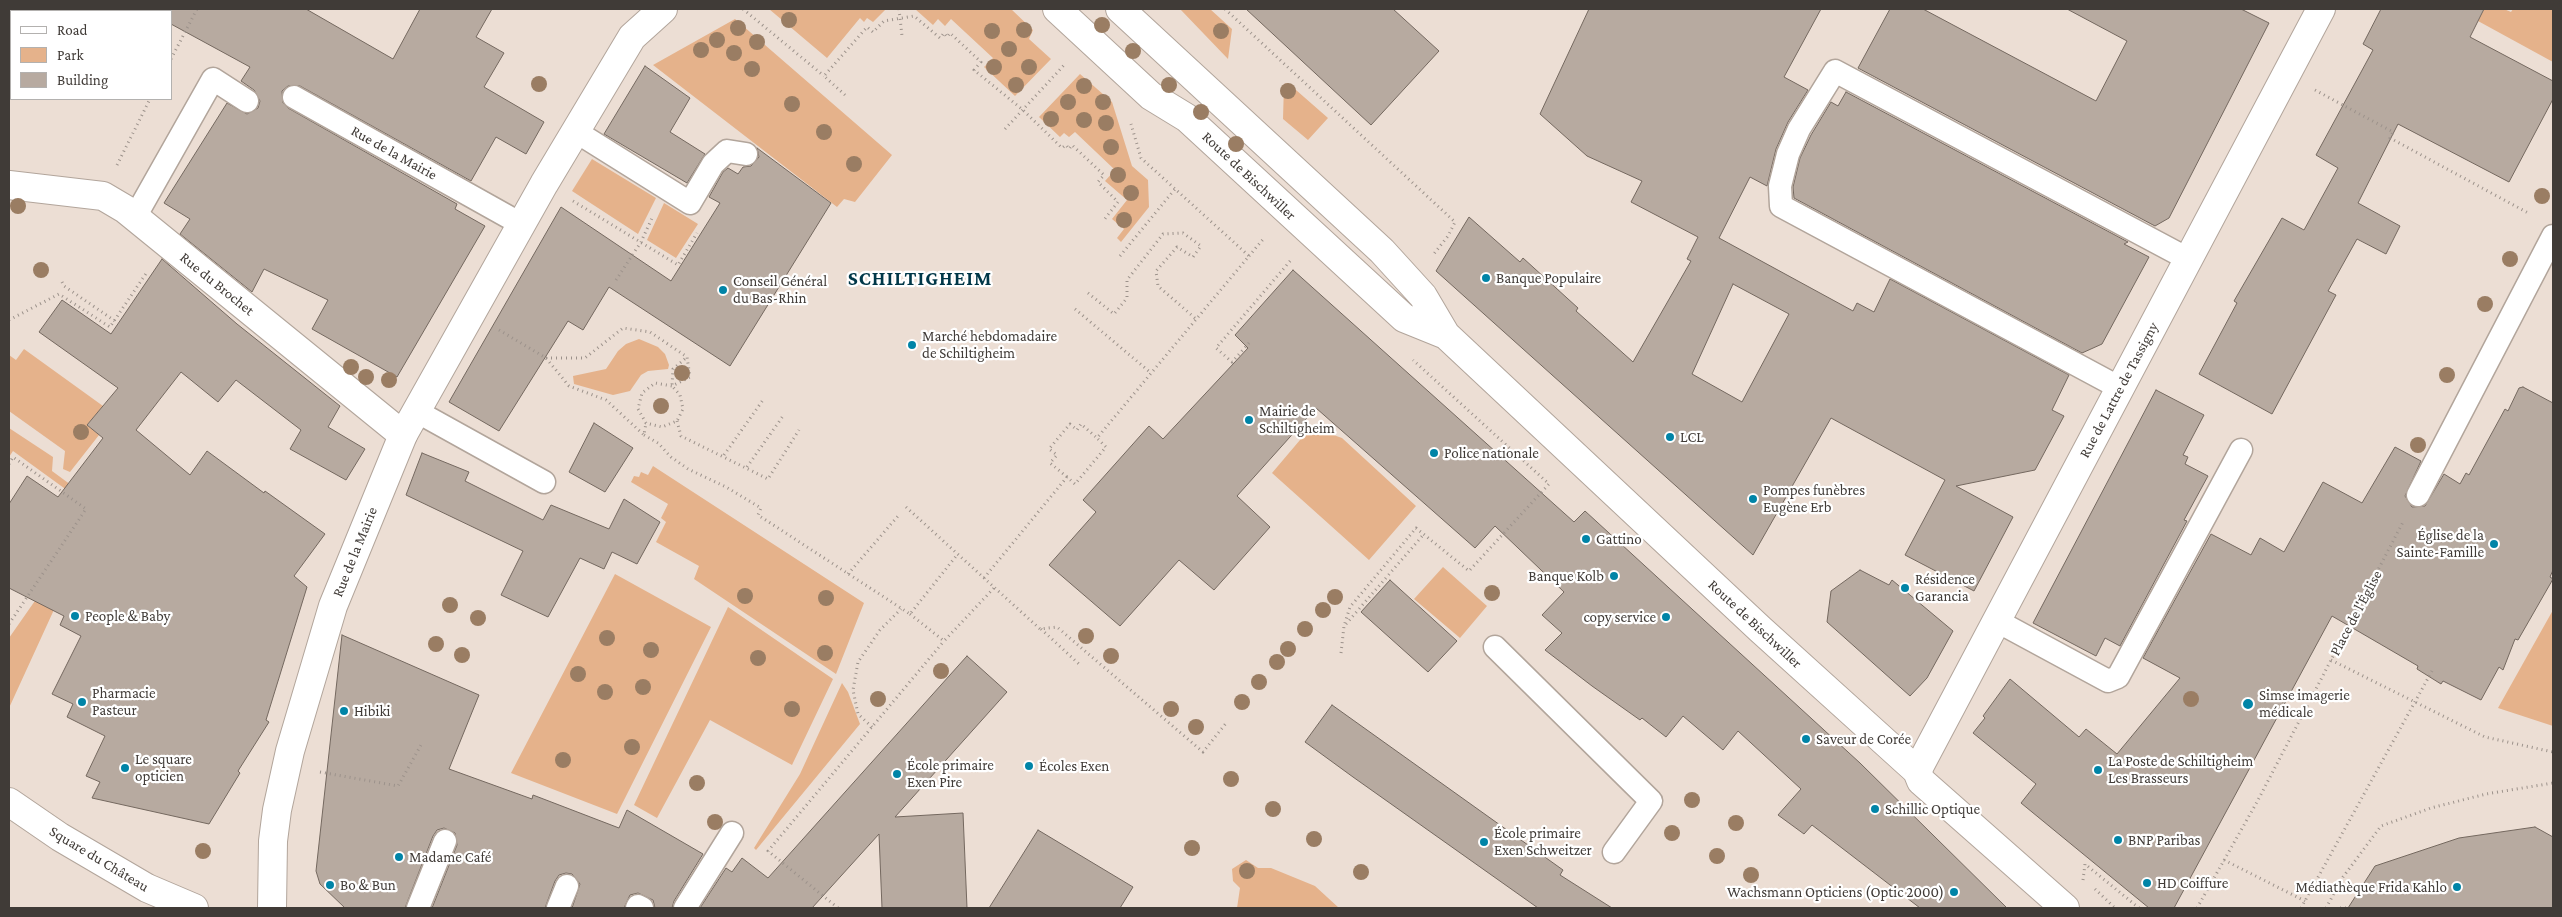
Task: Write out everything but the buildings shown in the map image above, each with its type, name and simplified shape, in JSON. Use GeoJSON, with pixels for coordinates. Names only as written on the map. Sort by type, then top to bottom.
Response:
{"type":"FeatureCollection","features":[{"type":"Feature","properties":{"kind":"street","name":"Rue de la Mairie"},"geometry":{"type":"LineString","coordinates":[[272,908],[273,841],[277,810],[287,766],[333,606],[403,435],[544,184],[632,37],[662,9]]}},
{"type":"Feature","properties":{"kind":"street","name":"Route de Bischwiller"},"geometry":{"type":"LineString","coordinates":[[1057,9],[1151,96],[1187,118],[1404,318],[1446,335]]}},
{"type":"Feature","properties":{"kind":"street","name":"Route de Bischwiller"},"geometry":{"type":"LineString","coordinates":[[1120,9],[1382,251],[1424,296],[1446,335],[1766,635],[1917,771],[1921,781],[2065,908]]}},
{"type":"Feature","properties":{"kind":"street","name":"Rue de Lattre de Tassigny"},"geometry":{"type":"LineString","coordinates":[[1917,771],[2321,9]]}},
{"type":"Feature","properties":{"kind":"street","name":"Rue du Brochet"},"geometry":{"type":"LineString","coordinates":[[9,185],[102,196],[135,217],[403,435]]}},
{"type":"Feature","properties":{"kind":"street","name":"Square du Château"},"geometry":{"type":"LineString","coordinates":[[9,802],[60,837],[147,888],[194,908]]}},
{"type":"Feature","properties":{"kind":"lane"},"geometry":{"type":"LineString","coordinates":[[2120,388],[1781,206],[1780,186],[1788,154],[1799,129],[1835,72],[2188,259]]}},
{"type":"Feature","properties":{"kind":"lane"},"geometry":{"type":"LineString","coordinates":[[135,217],[213,80],[247,101]]}},
{"type":"Feature","properties":{"kind":"lane","name":"Rue de la Mairie"},"geometry":{"type":"LineString","coordinates":[[294,97],[521,224]]}},
{"type":"Feature","properties":{"kind":"lane"},"geometry":{"type":"LineString","coordinates":[[575,131],[690,203],[713,164],[727,151],[746,154]]}},
{"type":"Feature","properties":{"kind":"lane"},"geometry":{"type":"LineString","coordinates":[[2418,495],[2553,236]]}},
{"type":"Feature","properties":{"kind":"lane"},"geometry":{"type":"LineString","coordinates":[[416,411],[544,482]]}},
{"type":"Feature","properties":{"kind":"lane"},"geometry":{"type":"LineString","coordinates":[[1997,621],[2108,681],[2118,677],[2241,450]]}},
{"type":"Feature","properties":{"kind":"lane"},"geometry":{"type":"LineString","coordinates":[[1495,647],[1651,801],[1614,852]]}},
{"type":"Feature","properties":{"kind":"lane"},"geometry":{"type":"LineString","coordinates":[[685,908],[732,833]]}},
{"type":"Feature","properties":{"kind":"lane"},"geometry":{"type":"LineString","coordinates":[[418,908],[445,841]]}},
{"type":"Feature","properties":{"kind":"lane"},"geometry":{"type":"LineString","coordinates":[[558,908],[567,886]]}},
{"type":"Feature","properties":{"kind":"lane"},"geometry":{"type":"LineString","coordinates":[[636,908],[638,906],[642,908]]}},
{"type":"Feature","properties":{"kind":"path"},"geometry":{"type":"LineString","coordinates":[[172,56],[197,9]]}},
{"type":"Feature","properties":{"kind":"path"},"geometry":{"type":"LineString","coordinates":[[743,9],[845,95]]}},
{"type":"Feature","properties":{"kind":"path"},"geometry":{"type":"LineString","coordinates":[[899,9],[902,36]]}},
{"type":"Feature","properties":{"kind":"path"},"geometry":{"type":"LineString","coordinates":[[1225,9],[1454,222],[1448,236],[1431,256]]}},
{"type":"Feature","properties":{"kind":"path"},"geometry":{"type":"LineString","coordinates":[[824,76],[867,27],[873,32],[884,21],[914,16],[940,38],[944,33],[947,37],[950,33],[981,62],[974,70],[1023,110],[1062,148],[1066,145],[1069,149],[1072,145],[1104,175],[1098,182],[1118,202],[1104,220]]}},
{"type":"Feature","properties":{"kind":"path"},"geometry":{"type":"LineString","coordinates":[[1005,129],[1066,62]]}},
{"type":"Feature","properties":{"kind":"path"},"geometry":{"type":"LineString","coordinates":[[2286,74],[2392,132],[2390,138],[2538,218]]}},
{"type":"Feature","properties":{"kind":"path"},"geometry":{"type":"LineString","coordinates":[[130,139],[150,100]]}},
{"type":"Feature","properties":{"kind":"path"},"geometry":{"type":"LineString","coordinates":[[1098,438],[1249,256],[1163,179]]}},
{"type":"Feature","properties":{"kind":"path"},"geometry":{"type":"LineString","coordinates":[[544,184],[678,265],[701,226]]}},
{"type":"Feature","properties":{"kind":"path"},"geometry":{"type":"LineString","coordinates":[[616,280],[641,242],[666,188]]}},
{"type":"Feature","properties":{"kind":"path"},"geometry":{"type":"LineString","coordinates":[[1120,256],[1175,189]]}},
{"type":"Feature","properties":{"kind":"path"},"geometry":{"type":"LineString","coordinates":[[1088,294],[1114,314],[1127,298],[1127,280],[1164,234],[1183,233],[1202,246],[1193,257],[1178,246],[1156,271],[1158,286],[1196,319]]}},
{"type":"Feature","properties":{"kind":"path"},"geometry":{"type":"LineString","coordinates":[[1250,342],[1232,362],[1216,348],[1297,253]]}},
{"type":"Feature","properties":{"kind":"path"},"geometry":{"type":"LineString","coordinates":[[60,294],[110,327],[148,271]]}},
{"type":"Feature","properties":{"kind":"path"},"geometry":{"type":"LineString","coordinates":[[62,282],[64,286],[115,321]]}},
{"type":"Feature","properties":{"kind":"path"},"geometry":{"type":"LineString","coordinates":[[9,320],[60,294],[64,286]]}},
{"type":"Feature","properties":{"kind":"path"},"geometry":{"type":"LineString","coordinates":[[1075,309],[1151,372]]}},
{"type":"Feature","properties":{"kind":"path"},"geometry":{"type":"LineString","coordinates":[[471,313],[546,358],[569,386],[606,400],[644,435],[658,443],[671,457],[688,469],[726,487],[761,508],[758,515],[910,614],[944,642]]}},
{"type":"Feature","properties":{"kind":"path"},"geometry":{"type":"LineString","coordinates":[[546,358],[585,358],[623,328],[650,332],[687,357],[690,377],[672,386],[655,383],[642,393],[638,409],[646,423],[644,435]]}},
{"type":"Feature","properties":{"kind":"path"},"geometry":{"type":"LineString","coordinates":[[646,423],[662,428],[677,421],[683,409],[680,395],[672,386],[673,369],[687,357]]}},
{"type":"Feature","properties":{"kind":"path"},"geometry":{"type":"LineString","coordinates":[[1341,653],[1344,626],[1350,607],[1416,528],[1469,571],[1548,484],[1410,358]]}},
{"type":"Feature","properties":{"kind":"path"},"geometry":{"type":"LineString","coordinates":[[724,455],[763,400]]}},
{"type":"Feature","properties":{"kind":"path"},"geometry":{"type":"LineString","coordinates":[[747,467],[783,416]]}},
{"type":"Feature","properties":{"kind":"path"},"geometry":{"type":"LineString","coordinates":[[677,421],[682,436],[724,455],[768,479],[799,430]]}},
{"type":"Feature","properties":{"kind":"path"},"geometry":{"type":"LineString","coordinates":[[1070,424],[1077,430],[1081,424],[1106,447],[1075,484],[1067,477],[1050,463],[1057,455],[1049,449],[1070,424]]}},
{"type":"Feature","properties":{"kind":"path"},"geometry":{"type":"LineString","coordinates":[[9,464],[13,457],[86,509],[9,624]]}},
{"type":"Feature","properties":{"kind":"path"},"geometry":{"type":"LineString","coordinates":[[984,578],[1067,477]]}},
{"type":"Feature","properties":{"kind":"path","name":"Place de l'Église"},"geometry":{"type":"LineString","coordinates":[[2197,908],[2418,495]]}},
{"type":"Feature","properties":{"kind":"path"},"geometry":{"type":"LineString","coordinates":[[906,507],[1079,664]]}},
{"type":"Feature","properties":{"kind":"path"},"geometry":{"type":"LineString","coordinates":[[848,574],[898,516]]}},
{"type":"Feature","properties":{"kind":"path"},"geometry":{"type":"LineString","coordinates":[[1344,626],[1424,534]]}},
{"type":"Feature","properties":{"kind":"path"},"geometry":{"type":"LineString","coordinates":[[910,614],[957,555]]}},
{"type":"Feature","properties":{"kind":"path"},"geometry":{"type":"LineString","coordinates":[[838,908],[768,851],[944,642],[994,588]]}},
{"type":"Feature","properties":{"kind":"path"},"geometry":{"type":"LineString","coordinates":[[872,727],[858,714],[853,690],[858,662],[880,630],[902,609]]}},
{"type":"Feature","properties":{"kind":"path"},"geometry":{"type":"LineString","coordinates":[[1040,629],[1057,627],[1203,752],[1227,722]]}},
{"type":"Feature","properties":{"kind":"path"},"geometry":{"type":"LineString","coordinates":[[2331,660],[2486,737],[2553,752]]}},
{"type":"Feature","properties":{"kind":"path"},"geometry":{"type":"LineString","coordinates":[[2301,908],[2432,671]]}},
{"type":"Feature","properties":{"kind":"path"},"geometry":{"type":"LineString","coordinates":[[287,766],[398,786],[421,745]]}},
{"type":"Feature","properties":{"kind":"path"},"geometry":{"type":"LineString","coordinates":[[2326,908],[2343,877],[2381,826],[2440,805],[2486,794],[2553,783]]}},
{"type":"Feature","properties":{"kind":"path"},"geometry":{"type":"LineString","coordinates":[[2224,860],[2305,901]]}},
{"type":"Feature","properties":{"kind":"path"},"geometry":{"type":"LineString","coordinates":[[2084,878],[2086,864],[2139,908]]}},
{"type":"Feature","properties":{"kind":"path"},"geometry":{"type":"LineString","coordinates":[[2108,903],[2115,908]]}},
{"type":"Feature","properties":{"kind":"path"},"geometry":{"type":"LineString","coordinates":[[2340,908],[2349,908]]}},
{"type":"Feature","properties":{"kind":"green space"},"geometry":{"type":"Polygon","coordinates":[[[769,9],[886,9],[873,22],[867,18],[864,22],[860,18],[827,58],[769,9]]]}},
{"type":"Feature","properties":{"kind":"green space"},"geometry":{"type":"Polygon","coordinates":[[[915,9],[1011,9],[1033,30],[1029,39],[1051,59],[1015,96],[984,67],[993,58],[951,19],[945,26],[938,19],[933,25],[915,9]]]}},
{"type":"Feature","properties":{"kind":"green space"},"geometry":{"type":"Polygon","coordinates":[[[1180,9],[1210,9],[1232,29],[1228,59],[1180,9]]]}},
{"type":"Feature","properties":{"kind":"green space"},"geometry":{"type":"Polygon","coordinates":[[[2484,9],[2504,9],[2511,12],[2513,9],[2553,9],[2553,62],[2478,21],[2484,9]]]}},
{"type":"Feature","properties":{"kind":"green space"},"geometry":{"type":"Polygon","coordinates":[[[735,19],[892,155],[855,202],[844,199],[837,207],[653,65],[735,19]]]}},
{"type":"Feature","properties":{"kind":"green space"},"geometry":{"type":"Polygon","coordinates":[[[1080,74],[1112,102],[1132,166],[1148,180],[1149,207],[1121,242],[1117,238],[1124,229],[1112,219],[1127,200],[1105,181],[1115,170],[1075,132],[1069,137],[1064,133],[1060,137],[1039,117],[1080,74]]]}},
{"type":"Feature","properties":{"kind":"green space"},"geometry":{"type":"Polygon","coordinates":[[[1288,83],[1328,118],[1308,140],[1283,119],[1284,84],[1288,83]]]}},
{"type":"Feature","properties":{"kind":"green space"},"geometry":{"type":"Polygon","coordinates":[[[592,159],[656,198],[638,234],[572,191],[592,159]]]}},
{"type":"Feature","properties":{"kind":"green space"},"geometry":{"type":"Polygon","coordinates":[[[664,203],[698,224],[676,258],[647,240],[664,203]]]}},
{"type":"Feature","properties":{"kind":"green space"},"geometry":{"type":"Polygon","coordinates":[[[639,339],[658,347],[665,354],[669,365],[668,369],[648,371],[641,375],[630,391],[613,395],[574,384],[573,376],[606,369],[618,351],[626,344],[639,339]]]}},
{"type":"Feature","properties":{"kind":"green space"},"geometry":{"type":"Polygon","coordinates":[[[24,349],[103,406],[87,425],[99,435],[70,472],[63,469],[65,451],[9,411],[9,355],[16,360],[24,349]]]}},
{"type":"Feature","properties":{"kind":"green space"},"geometry":{"type":"Polygon","coordinates":[[[1311,427],[1342,438],[1416,506],[1369,560],[1272,473],[1311,427]]]}},
{"type":"Feature","properties":{"kind":"green space"},"geometry":{"type":"Polygon","coordinates":[[[9,428],[53,457],[52,471],[101,507],[9,708],[9,638],[97,512],[13,451],[9,457],[9,428]]]}},
{"type":"Feature","properties":{"kind":"green space"},"geometry":{"type":"Polygon","coordinates":[[[653,466],[864,603],[836,674],[694,579],[699,566],[656,542],[666,522],[661,518],[668,504],[631,482],[634,476],[639,477],[641,472],[648,475],[653,466]]]}},
{"type":"Feature","properties":{"kind":"green space"},"geometry":{"type":"Polygon","coordinates":[[[1443,567],[1487,606],[1460,638],[1414,599],[1443,567]]]}},
{"type":"Feature","properties":{"kind":"green space"},"geometry":{"type":"Polygon","coordinates":[[[615,574],[711,627],[617,814],[511,773],[615,574]]]}},
{"type":"Feature","properties":{"kind":"green space"},"geometry":{"type":"Polygon","coordinates":[[[728,607],[833,679],[792,765],[710,720],[657,818],[634,805],[728,607]]]}},
{"type":"Feature","properties":{"kind":"green space"},"geometry":{"type":"Polygon","coordinates":[[[2553,610],[2553,726],[2498,708],[2553,610]]]}},
{"type":"Feature","properties":{"kind":"green space"},"geometry":{"type":"Polygon","coordinates":[[[842,683],[848,692],[860,724],[756,850],[754,848],[800,774],[842,683]]]}},
{"type":"Feature","properties":{"kind":"green space"},"geometry":{"type":"Polygon","coordinates":[[[1246,860],[1258,868],[1271,868],[1315,886],[1339,908],[1237,908],[1240,888],[1233,881],[1232,869],[1246,860]]]}},
{"type":"Feature","properties":{"kind":"place","name":"Banque Populaire"},"geometry":{"type":"Point","coordinates":[1486,278]}},
{"type":"Feature","properties":{"kind":"place","name":"Conseil Général du Bas-Rhin"},"geometry":{"type":"Point","coordinates":[723,290]}},
{"type":"Feature","properties":{"kind":"place","name":"Marché hebdomadaire de Schiltigheim"},"geometry":{"type":"Point","coordinates":[912,345]}},
{"type":"Feature","properties":{"kind":"place","name":"Mairie de Schiltigheim"},"geometry":{"type":"Point","coordinates":[1249,420]}},
{"type":"Feature","properties":{"kind":"place","name":"LCL"},"geometry":{"type":"Point","coordinates":[1670,437]}},
{"type":"Feature","properties":{"kind":"place","name":"Police nationale"},"geometry":{"type":"Point","coordinates":[1434,453]}},
{"type":"Feature","properties":{"kind":"place","name":"Pompes funèbres Eugène Erb"},"geometry":{"type":"Point","coordinates":[1753,499]}},
{"type":"Feature","properties":{"kind":"place","name":"Gattino"},"geometry":{"type":"Point","coordinates":[1586,539]}},
{"type":"Feature","properties":{"kind":"place","name":"Église de la Sainte-Famille"},"geometry":{"type":"Point","coordinates":[2494,544]}},
{"type":"Feature","properties":{"kind":"place","name":"Banque Kolb"},"geometry":{"type":"Point","coordinates":[1614,576]}},
{"type":"Feature","properties":{"kind":"place","name":"Résidence Garancia"},"geometry":{"type":"Point","coordinates":[1905,588]}},
{"type":"Feature","properties":{"kind":"place","name":"People & Baby"},"geometry":{"type":"Point","coordinates":[75,616]}},
{"type":"Feature","properties":{"kind":"place","name":"copy service"},"geometry":{"type":"Point","coordinates":[1666,617]}},
{"type":"Feature","properties":{"kind":"place","name":"Pharmacie Pasteur"},"geometry":{"type":"Point","coordinates":[82,702]}},
{"type":"Feature","properties":{"kind":"place","name":"Simse imagerie médicale"},"geometry":{"type":"Point","coordinates":[2248,704]}},
{"type":"Feature","properties":{"kind":"place","name":"Hibiki"},"geometry":{"type":"Point","coordinates":[344,711]}},
{"type":"Feature","properties":{"kind":"place","name":"Saveur de Corée"},"geometry":{"type":"Point","coordinates":[1806,739]}},
{"type":"Feature","properties":{"kind":"place","name":"Écoles Exen"},"geometry":{"type":"Point","coordinates":[1029,766]}},
{"type":"Feature","properties":{"kind":"place","name":"Le square opticien"},"geometry":{"type":"Point","coordinates":[125,768]}},
{"type":"Feature","properties":{"kind":"place","name":"La Poste de Schiltigheim Les Brasseurs"},"geometry":{"type":"Point","coordinates":[2098,770]}},
{"type":"Feature","properties":{"kind":"place","name":"École primaire Exen Pire"},"geometry":{"type":"Point","coordinates":[897,774]}},
{"type":"Feature","properties":{"kind":"place","name":"Schillic Optique"},"geometry":{"type":"Point","coordinates":[1875,809]}},
{"type":"Feature","properties":{"kind":"place","name":"BNP Paribas"},"geometry":{"type":"Point","coordinates":[2118,840]}},
{"type":"Feature","properties":{"kind":"place","name":"École primaire Exen Schweitzer"},"geometry":{"type":"Point","coordinates":[1484,842]}},
{"type":"Feature","properties":{"kind":"place","name":"Madame Café"},"geometry":{"type":"Point","coordinates":[399,857]}},
{"type":"Feature","properties":{"kind":"place","name":"HD Coiffure"},"geometry":{"type":"Point","coordinates":[2147,883]}},
{"type":"Feature","properties":{"kind":"place","name":"Bo & Bun"},"geometry":{"type":"Point","coordinates":[330,885]}},
{"type":"Feature","properties":{"kind":"place","name":"Médiathèque Frida Kahlo"},"geometry":{"type":"Point","coordinates":[2457,887]}},
{"type":"Feature","properties":{"kind":"place","name":"Wachsmann Opticiens (Optic 2000)"},"geometry":{"type":"Point","coordinates":[1954,892]}},
{"type":"Feature","properties":{"kind":"district","name":"SCHILTIGHEIM"},"geometry":{"type":"Point","coordinates":[920,279]}}]}
